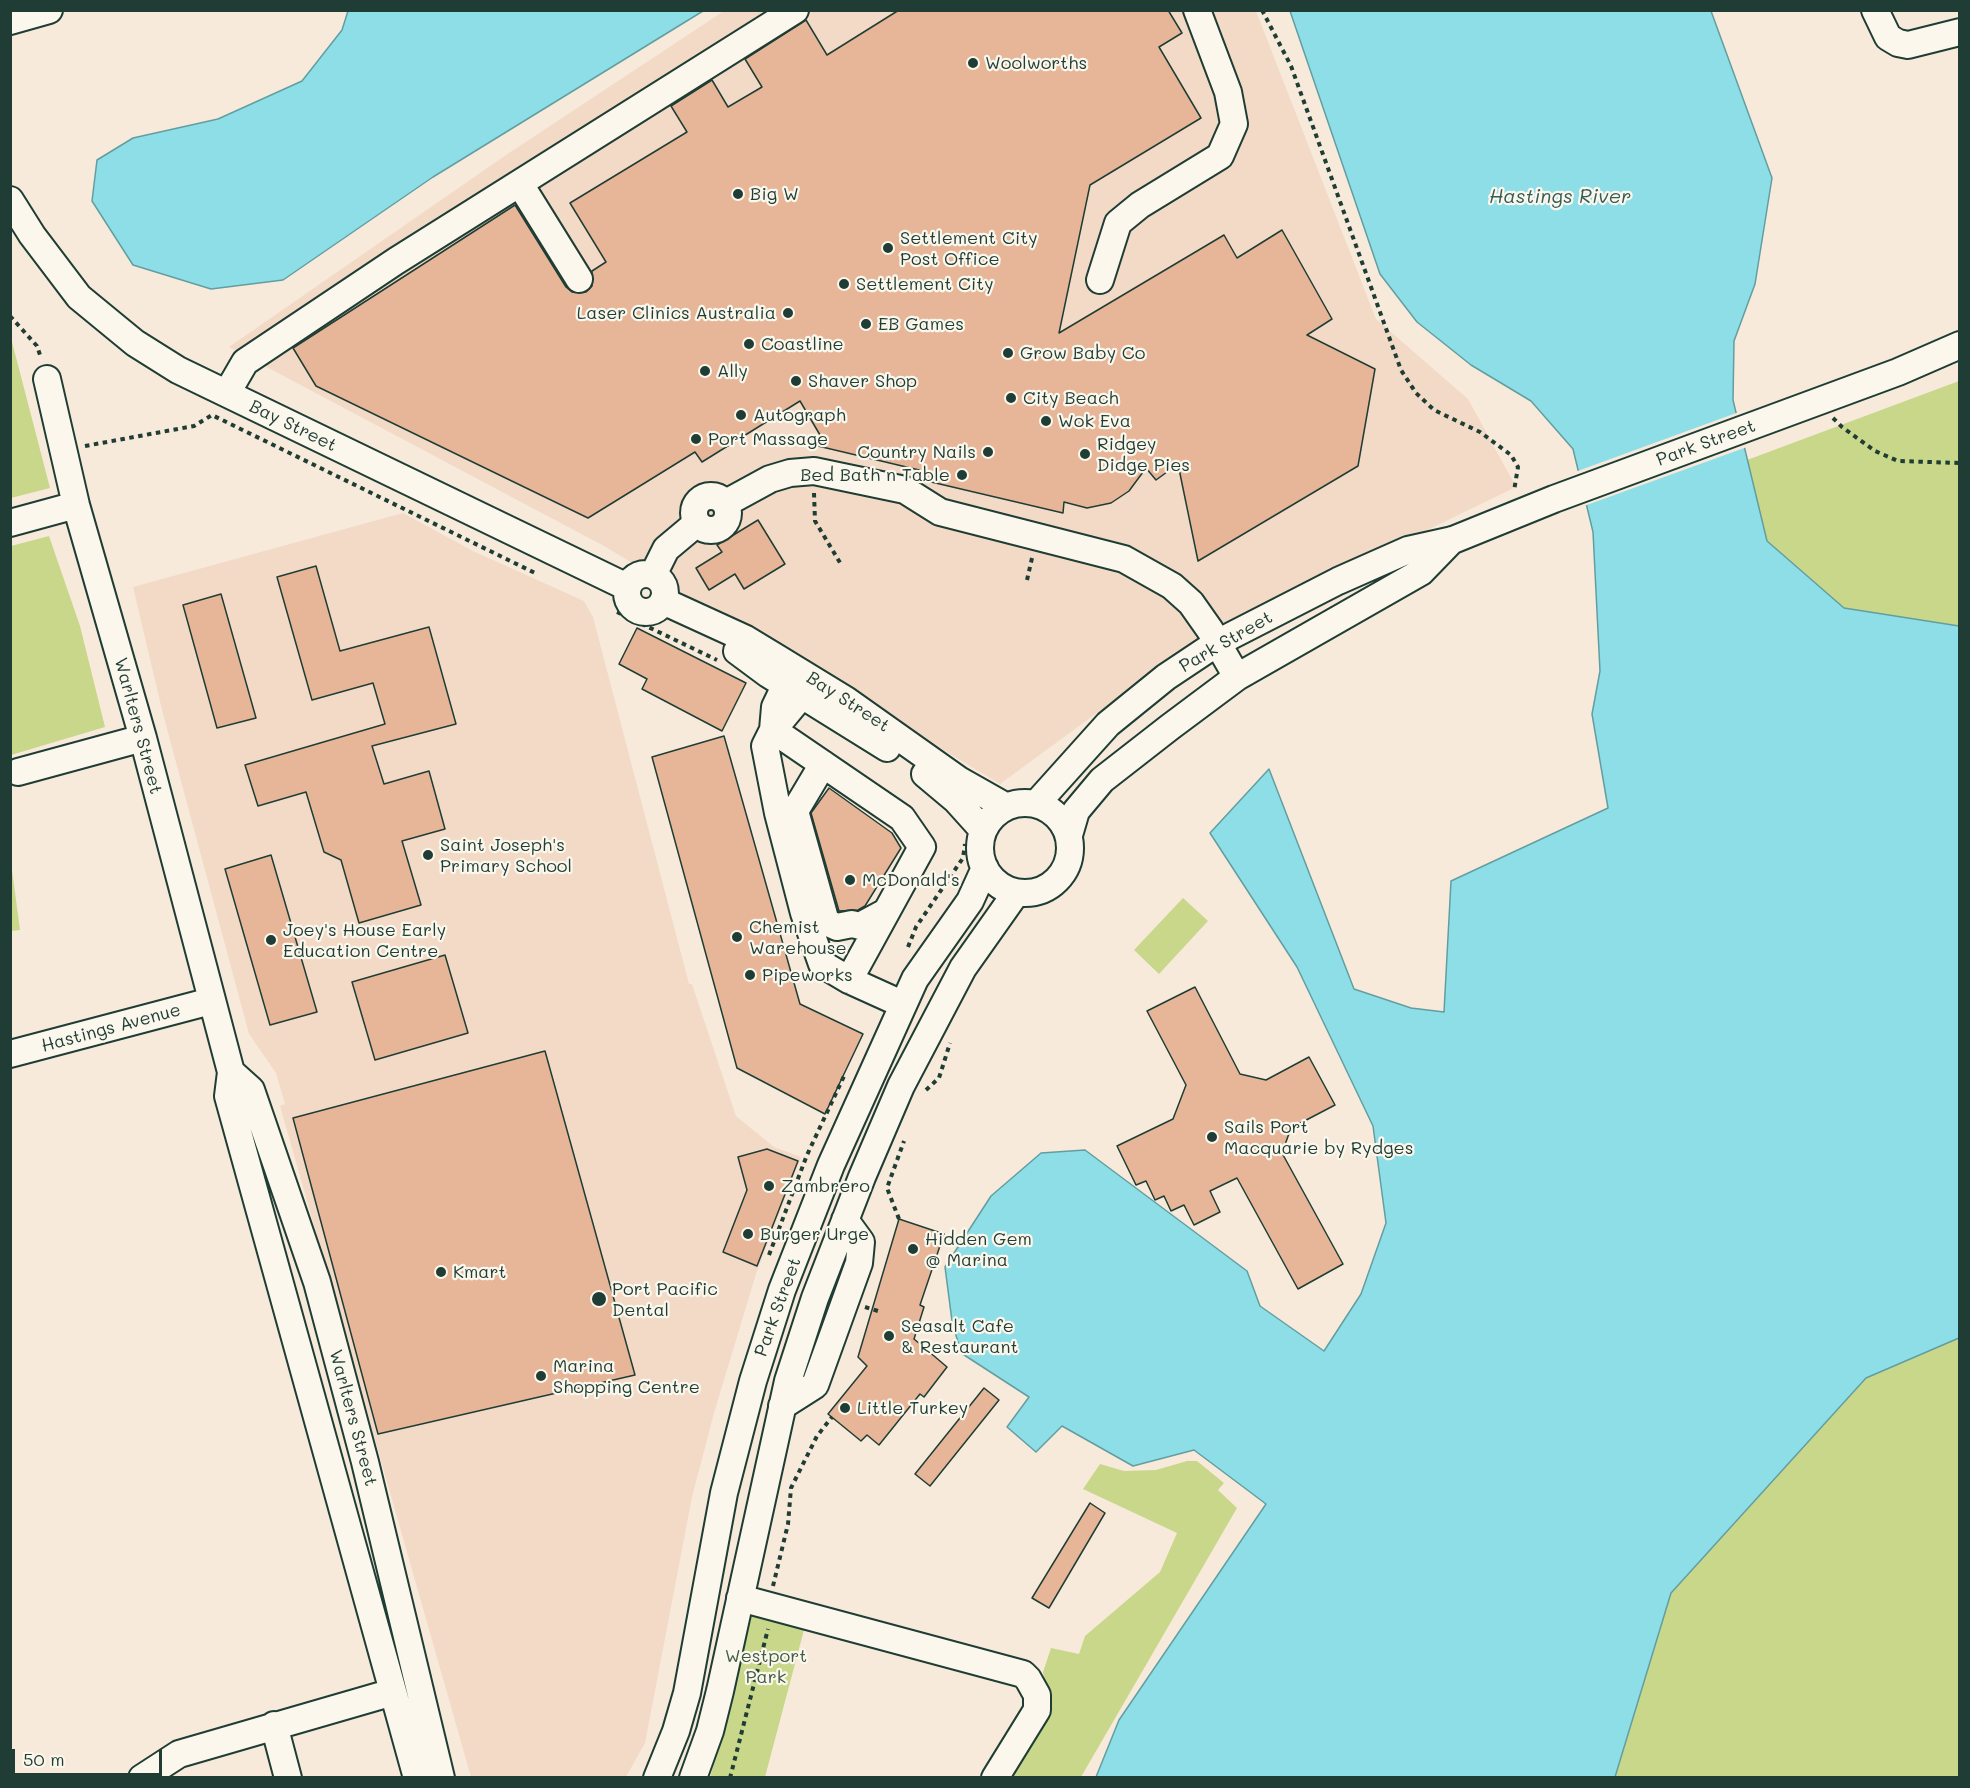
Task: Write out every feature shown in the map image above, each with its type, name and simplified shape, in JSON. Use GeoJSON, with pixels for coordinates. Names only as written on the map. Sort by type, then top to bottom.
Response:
{"type":"FeatureCollection","features":[{"type":"Feature","properties":{"kind":"street"},"geometry":{"type":"LineString","coordinates":[[10,21],[49,10]]}},
{"type":"Feature","properties":{"kind":"street"},"geometry":{"type":"LineString","coordinates":[[227,393],[245,362],[396,261],[795,10]]}},
{"type":"Feature","properties":{"kind":"street"},"geometry":{"type":"LineString","coordinates":[[1100,280],[1118,223],[1140,205],[1220,156],[1234,124],[1228,92],[1197,10]]}},
{"type":"Feature","properties":{"kind":"street"},"geometry":{"type":"LineString","coordinates":[[1875,10],[1888,37],[1898,43],[1908,45],[1959,32]]}},
{"type":"Feature","properties":{"kind":"street"},"geometry":{"type":"LineString","coordinates":[[520,184],[579,279]]}},
{"type":"Feature","properties":{"kind":"street","name":"Bay Street"},"geometry":{"type":"LineString","coordinates":[[10,200],[32,235],[80,297],[135,343],[178,370],[627,587]]}},
{"type":"Feature","properties":{"kind":"street","name":"Park Street"},"geometry":{"type":"LineString","coordinates":[[1037,803],[1108,724],[1166,677],[1217,643],[1338,581],[1408,550],[1453,540],[1554,499],[1898,372],[1959,345]]}},
{"type":"Feature","properties":{"kind":"street","name":"Warlters Street"},"geometry":{"type":"LineString","coordinates":[[47,379],[76,505],[143,738],[231,1072],[228,1096],[417,1778]]}},
{"type":"Feature","properties":{"kind":"street"},"geometry":{"type":"LineString","coordinates":[[653,575],[666,549],[697,523],[694,512],[704,497],[716,496],[726,503],[770,479],[790,473],[814,471],[905,490],[940,512],[1124,560],[1172,586],[1191,603],[1237,677]]}},
{"type":"Feature","properties":{"kind":"street"},"geometry":{"type":"LineString","coordinates":[[10,523],[76,505]]}},
{"type":"Feature","properties":{"kind":"street","name":"Park Street"},"geometry":{"type":"LineString","coordinates":[[1069,835],[1076,811],[1102,780],[1237,677],[1421,572],[1453,540]]}},
{"type":"Feature","properties":{"kind":"street"},"geometry":{"type":"LineString","coordinates":[[639,575],[653,575],[663,586],[673,606],[644,613],[631,605],[627,598],[627,587],[639,575]]}},
{"type":"Feature","properties":{"kind":"street","name":"Bay Street"},"geometry":{"type":"LineString","coordinates":[[673,606],[794,689],[923,772],[983,830]]}},
{"type":"Feature","properties":{"kind":"street","name":"Bay Street"},"geometry":{"type":"LineString","coordinates":[[673,606],[746,639],[855,705],[960,780],[1005,806]]}},
{"type":"Feature","properties":{"kind":"street"},"geometry":{"type":"LineString","coordinates":[[794,689],[765,746],[778,813],[804,913],[822,964],[849,980],[903,1004]]}},
{"type":"Feature","properties":{"kind":"street"},"geometry":{"type":"LineString","coordinates":[[773,730],[902,818],[922,847],[849,980]]}},
{"type":"Feature","properties":{"kind":"street"},"geometry":{"type":"LineString","coordinates":[[18,772],[143,738]]}},
{"type":"Feature","properties":{"kind":"street"},"geometry":{"type":"LineString","coordinates":[[823,764],[795,811],[826,922],[837,927],[852,924],[860,926],[886,912]]}},
{"type":"Feature","properties":{"kind":"street"},"geometry":{"type":"LineString","coordinates":[[1021,802],[1037,803],[1051,810],[1062,821],[1069,835],[1071,851],[1068,865],[1060,878],[1047,888],[1032,893],[1016,893],[1000,886],[985,868],[980,845],[983,830],[991,815],[1005,806],[1021,802]]}},
{"type":"Feature","properties":{"kind":"street","name":"Park Street"},"geometry":{"type":"LineString","coordinates":[[657,1778],[676,1731],[687,1693],[724,1493],[764,1344],[831,1165],[903,1004],[915,979],[970,901],[985,868]]}},
{"type":"Feature","properties":{"kind":"street","name":"Park Street"},"geometry":{"type":"LineString","coordinates":[[693,1778],[710,1731],[782,1406],[815,1298],[901,1086],[929,1031],[982,939],[1016,893]]}},
{"type":"Feature","properties":{"kind":"street","name":"Hastings Avenue"},"geometry":{"type":"LineString","coordinates":[[10,1054],[211,1002]]}},
{"type":"Feature","properties":{"kind":"street","name":"Warlters Street"},"geometry":{"type":"LineString","coordinates":[[231,1072],[251,1090],[317,1282],[365,1462],[441,1778]]}},
{"type":"Feature","properties":{"kind":"street"},"geometry":{"type":"LineString","coordinates":[[740,1598],[1023,1674],[1029,1679],[1037,1695],[1037,1710],[995,1778]]}},
{"type":"Feature","properties":{"kind":"street"},"geometry":{"type":"LineString","coordinates":[[142,1778],[179,1754],[393,1692]]}},
{"type":"Feature","properties":{"kind":"street"},"geometry":{"type":"LineString","coordinates":[[274,1725],[288,1778]]}},
{"type":"Feature","properties":{"kind":"path"},"geometry":{"type":"LineString","coordinates":[[1262,10],[1291,66],[1401,370],[1416,393],[1434,410],[1480,432],[1511,455],[1518,467],[1514,495]]}},
{"type":"Feature","properties":{"kind":"path"},"geometry":{"type":"LineString","coordinates":[[10,316],[37,346],[47,379]]}},
{"type":"Feature","properties":{"kind":"path"},"geometry":{"type":"LineString","coordinates":[[64,451],[194,426],[212,415],[534,573]]}},
{"type":"Feature","properties":{"kind":"path"},"geometry":{"type":"LineString","coordinates":[[1833,417],[1842,428],[1875,452],[1898,461],[1959,463]]}},
{"type":"Feature","properties":{"kind":"path"},"geometry":{"type":"LineString","coordinates":[[814,471],[815,521],[842,566]]}},
{"type":"Feature","properties":{"kind":"path"},"geometry":{"type":"LineString","coordinates":[[617,612],[722,662]]}},
{"type":"Feature","properties":{"kind":"path"},"geometry":{"type":"LineString","coordinates":[[921,1094],[939,1078],[949,1053],[952,1035]]}},
{"type":"Feature","properties":{"kind":"path"},"geometry":{"type":"LineString","coordinates":[[804,1161],[819,1129]]}},
{"type":"Feature","properties":{"kind":"path"},"geometry":{"type":"LineString","coordinates":[[899,1219],[887,1188],[905,1139]]}},
{"type":"Feature","properties":{"kind":"path"},"geometry":{"type":"LineString","coordinates":[[872,1309],[878,1311]]}},
{"type":"Feature","properties":{"kind":"path"},"geometry":{"type":"LineString","coordinates":[[771,1593],[788,1524],[791,1488],[817,1436],[832,1417]]}},
{"type":"Feature","properties":{"kind":"path"},"geometry":{"type":"LineString","coordinates":[[730,1778],[768,1628]]}},
{"type":"Feature","properties":{"kind":"shaded area"},"geometry":{"type":"Polygon","coordinates":[[[724,11],[1256,11],[1376,319],[1468,399],[1516,487],[1188,646],[1000,784],[604,546],[229,347],[506,155],[724,11]]]}},
{"type":"Feature","properties":{"kind":"shaded area"},"geometry":{"type":"Polygon","coordinates":[[[403,513],[473,551],[584,601],[593,617],[689,984],[692,984],[736,1116],[774,1147],[801,1157],[756,1274],[714,1413],[692,1497],[645,1743],[626,1777],[471,1777],[280,1106],[285,1104],[276,1073],[249,1034],[163,714],[133,587],[403,513]]]}},
{"type":"Feature","properties":{"kind":"green space"},"geometry":{"type":"Polygon","coordinates":[[[11,338],[50,488],[10,498],[11,338]]]}},
{"type":"Feature","properties":{"kind":"green space"},"geometry":{"type":"Polygon","coordinates":[[[1959,381],[1959,626],[1844,608],[1767,541],[1747,460],[1959,381]]]}},
{"type":"Feature","properties":{"kind":"green space"},"geometry":{"type":"Polygon","coordinates":[[[49,536],[80,626],[105,727],[11,755],[11,546],[49,536]]]}},
{"type":"Feature","properties":{"kind":"green space"},"geometry":{"type":"Polygon","coordinates":[[[10,855],[20,930],[11,931],[10,931],[10,855]]]}},
{"type":"Feature","properties":{"kind":"green space"},"geometry":{"type":"Polygon","coordinates":[[[1183,898],[1208,921],[1159,974],[1134,950],[1183,898]]]}},
{"type":"Feature","properties":{"kind":"green space"},"geometry":{"type":"Polygon","coordinates":[[[1959,1338],[1959,1777],[1615,1778],[1671,1593],[1866,1378],[1959,1338]]]}},
{"type":"Feature","properties":{"kind":"green space"},"geometry":{"type":"Polygon","coordinates":[[[1187,1461],[1197,1461],[1224,1483],[1218,1490],[1237,1508],[1081,1777],[1005,1778],[1046,1691],[1043,1672],[1051,1648],[1079,1654],[1085,1636],[1160,1572],[1177,1533],[1083,1489],[1100,1464],[1124,1471],[1156,1470],[1187,1461]]]}},
{"type":"Feature","properties":{"kind":"green space","name":"Westport Park"},"geometry":{"type":"Polygon","coordinates":[[[752,1614],[805,1626],[765,1777],[710,1778],[752,1614]]]}},
{"type":"Feature","properties":{"kind":"water"},"geometry":{"type":"Polygon","coordinates":[[[348,10],[703,11],[433,177],[283,280],[211,289],[133,265],[92,201],[97,160],[133,138],[218,119],[302,81],[342,30],[348,10]]]}},
{"type":"Feature","properties":{"kind":"water","name":"Hastings River"},"geometry":{"type":"Polygon","coordinates":[[[1290,11],[1711,11],[1772,178],[1755,284],[1734,341],[1733,400],[1767,541],[1844,608],[1959,626],[1959,1338],[1866,1378],[1671,1593],[1615,1777],[1096,1777],[1119,1720],[1266,1504],[1194,1450],[1133,1466],[1062,1426],[1036,1452],[1007,1427],[1029,1397],[961,1353],[952,1321],[945,1267],[991,1196],[1041,1153],[1085,1150],[1247,1271],[1260,1306],[1324,1351],[1361,1294],[1386,1223],[1373,1126],[1297,967],[1210,833],[1269,769],[1354,989],[1411,1008],[1444,1012],[1451,881],[1608,808],[1592,714],[1600,671],[1593,532],[1573,449],[1531,401],[1471,365],[1417,322],[1380,274],[1290,11]]]}},
{"type":"Feature","properties":{"kind":"pier"},"geometry":{"type":"Polygon","coordinates":[[[1739,412],[1747,447],[1584,506],[1575,472],[1739,412]]]}},
{"type":"Feature","properties":{"kind":"building","name":"Settlement City"},"geometry":{"type":"Polygon","coordinates":[[[899,10],[1168,10],[1182,33],[1159,47],[1201,118],[1090,185],[1059,333],[1224,235],[1237,258],[1282,230],[1332,319],[1307,335],[1375,369],[1358,466],[1198,561],[1178,464],[1156,480],[1146,468],[1129,491],[1111,503],[1087,508],[1064,502],[1063,513],[927,481],[919,470],[818,446],[820,435],[800,401],[702,462],[695,452],[588,518],[316,386],[293,348],[515,205],[566,287],[572,292],[586,292],[592,286],[592,271],[606,262],[570,203],[687,132],[671,106],[712,80],[728,107],[762,87],[745,59],[806,20],[827,55],[899,10]]]}},
{"type":"Feature","properties":{"kind":"building"},"geometry":{"type":"Polygon","coordinates":[[[758,520],[785,564],[744,589],[735,574],[709,590],[696,568],[722,552],[717,545],[758,520]]]}},
{"type":"Feature","properties":{"kind":"building"},"geometry":{"type":"Polygon","coordinates":[[[316,566],[340,651],[429,627],[456,724],[372,746],[384,784],[429,771],[445,829],[402,841],[421,905],[359,923],[341,860],[324,852],[306,792],[258,806],[245,765],[385,724],[373,683],[312,700],[277,577],[316,566]]]}},
{"type":"Feature","properties":{"kind":"building"},"geometry":{"type":"Polygon","coordinates":[[[221,594],[256,718],[217,728],[183,605],[221,594]]]}},
{"type":"Feature","properties":{"kind":"building"},"geometry":{"type":"Polygon","coordinates":[[[637,628],[746,683],[722,731],[642,689],[647,679],[619,664],[637,628]]]}},
{"type":"Feature","properties":{"kind":"building"},"geometry":{"type":"Polygon","coordinates":[[[724,736],[800,1004],[863,1034],[825,1114],[737,1068],[652,757],[724,736]]]}},
{"type":"Feature","properties":{"kind":"building","name":"McDonald's"},"geometry":{"type":"Polygon","coordinates":[[[829,788],[892,833],[901,848],[865,906],[858,910],[839,911],[811,813],[829,788]]]}},
{"type":"Feature","properties":{"kind":"building","name":"Joey's House Early Education Centre"},"geometry":{"type":"Polygon","coordinates":[[[271,855],[317,1012],[270,1025],[225,869],[271,855]]]}},
{"type":"Feature","properties":{"kind":"building"},"geometry":{"type":"Polygon","coordinates":[[[445,955],[468,1033],[375,1060],[352,982],[445,955]]]}},
{"type":"Feature","properties":{"kind":"building","name":"Sails Port Macquarie by Rydges"},"geometry":{"type":"Polygon","coordinates":[[[1195,987],[1240,1074],[1266,1080],[1309,1057],[1335,1105],[1291,1128],[1282,1153],[1343,1264],[1298,1289],[1237,1178],[1210,1191],[1220,1212],[1194,1225],[1184,1205],[1171,1211],[1164,1196],[1155,1200],[1146,1181],[1136,1185],[1117,1146],[1173,1119],[1186,1085],[1147,1011],[1195,987]]]}},
{"type":"Feature","properties":{"kind":"building"},"geometry":{"type":"Polygon","coordinates":[[[545,1051],[635,1375],[378,1434],[293,1118],[545,1051]]]}},
{"type":"Feature","properties":{"kind":"building"},"geometry":{"type":"Polygon","coordinates":[[[767,1149],[798,1161],[757,1266],[723,1252],[747,1190],[738,1157],[767,1149]]]}},
{"type":"Feature","properties":{"kind":"building"},"geometry":{"type":"Polygon","coordinates":[[[899,1219],[944,1234],[920,1305],[924,1307],[914,1339],[947,1367],[924,1397],[920,1394],[879,1445],[867,1435],[861,1441],[828,1414],[867,1366],[858,1357],[899,1219]]]}},
{"type":"Feature","properties":{"kind":"building"},"geometry":{"type":"Polygon","coordinates":[[[984,1388],[999,1400],[930,1486],[915,1474],[984,1388]]]}},
{"type":"Feature","properties":{"kind":"building"},"geometry":{"type":"Polygon","coordinates":[[[1090,1503],[1105,1513],[1049,1608],[1032,1598],[1090,1503]]]}},
{"type":"Feature","properties":{"kind":"place","name":"Woolworths"},"geometry":{"type":"Point","coordinates":[973,63]}},
{"type":"Feature","properties":{"kind":"place","name":"Big W"},"geometry":{"type":"Point","coordinates":[738,194]}},
{"type":"Feature","properties":{"kind":"place","name":"Settlement City Post Office"},"geometry":{"type":"Point","coordinates":[888,248]}},
{"type":"Feature","properties":{"kind":"place","name":"Settlement City"},"geometry":{"type":"Point","coordinates":[844,284]}},
{"type":"Feature","properties":{"kind":"place","name":"Laser Clinics Australia"},"geometry":{"type":"Point","coordinates":[788,313]}},
{"type":"Feature","properties":{"kind":"place","name":"EB Games"},"geometry":{"type":"Point","coordinates":[866,324]}},
{"type":"Feature","properties":{"kind":"place","name":"Coastline"},"geometry":{"type":"Point","coordinates":[749,344]}},
{"type":"Feature","properties":{"kind":"place","name":"Grow Baby Co"},"geometry":{"type":"Point","coordinates":[1008,353]}},
{"type":"Feature","properties":{"kind":"place","name":"Ally"},"geometry":{"type":"Point","coordinates":[705,371]}},
{"type":"Feature","properties":{"kind":"place","name":"Shaver Shop"},"geometry":{"type":"Point","coordinates":[796,381]}},
{"type":"Feature","properties":{"kind":"place","name":"City Beach"},"geometry":{"type":"Point","coordinates":[1011,398]}},
{"type":"Feature","properties":{"kind":"place","name":"Autograph"},"geometry":{"type":"Point","coordinates":[741,415]}},
{"type":"Feature","properties":{"kind":"place","name":"Wok Eva"},"geometry":{"type":"Point","coordinates":[1046,421]}},
{"type":"Feature","properties":{"kind":"place","name":"Port Massage"},"geometry":{"type":"Point","coordinates":[696,439]}},
{"type":"Feature","properties":{"kind":"place","name":"Country Nails"},"geometry":{"type":"Point","coordinates":[988,452]}},
{"type":"Feature","properties":{"kind":"place","name":"Ridgey Didge Pies"},"geometry":{"type":"Point","coordinates":[1085,454]}},
{"type":"Feature","properties":{"kind":"place","name":"Bed Bath n Table"},"geometry":{"type":"Point","coordinates":[962,475]}},
{"type":"Feature","properties":{"kind":"place","name":"Saint Joseph's Primary School"},"geometry":{"type":"Point","coordinates":[428,855]}},
{"type":"Feature","properties":{"kind":"place","name":"McDonald's"},"geometry":{"type":"Point","coordinates":[850,880]}},
{"type":"Feature","properties":{"kind":"place","name":"Chemist Warehouse"},"geometry":{"type":"Point","coordinates":[737,937]}},
{"type":"Feature","properties":{"kind":"place","name":"Joey's House Early Education Centre"},"geometry":{"type":"Point","coordinates":[271,940]}},
{"type":"Feature","properties":{"kind":"place","name":"Pipeworks"},"geometry":{"type":"Point","coordinates":[750,975]}},
{"type":"Feature","properties":{"kind":"place","name":"Sails Port Macquarie by Rydges"},"geometry":{"type":"Point","coordinates":[1212,1137]}},
{"type":"Feature","properties":{"kind":"place","name":"Zambrero"},"geometry":{"type":"Point","coordinates":[769,1186]}},
{"type":"Feature","properties":{"kind":"place","name":"Burger Urge"},"geometry":{"type":"Point","coordinates":[748,1234]}},
{"type":"Feature","properties":{"kind":"place","name":"Hidden Gem @ Marina"},"geometry":{"type":"Point","coordinates":[913,1249]}},
{"type":"Feature","properties":{"kind":"place","name":"Kmart"},"geometry":{"type":"Point","coordinates":[441,1272]}},
{"type":"Feature","properties":{"kind":"place","name":"Port Pacific Dental"},"geometry":{"type":"Point","coordinates":[599,1299]}},
{"type":"Feature","properties":{"kind":"place","name":"Seasalt Cafe & Restaurant"},"geometry":{"type":"Point","coordinates":[889,1336]}},
{"type":"Feature","properties":{"kind":"place","name":"Marina Shopping Centre"},"geometry":{"type":"Point","coordinates":[541,1376]}},
{"type":"Feature","properties":{"kind":"place","name":"Little Turkey"},"geometry":{"type":"Point","coordinates":[845,1408]}}]}
